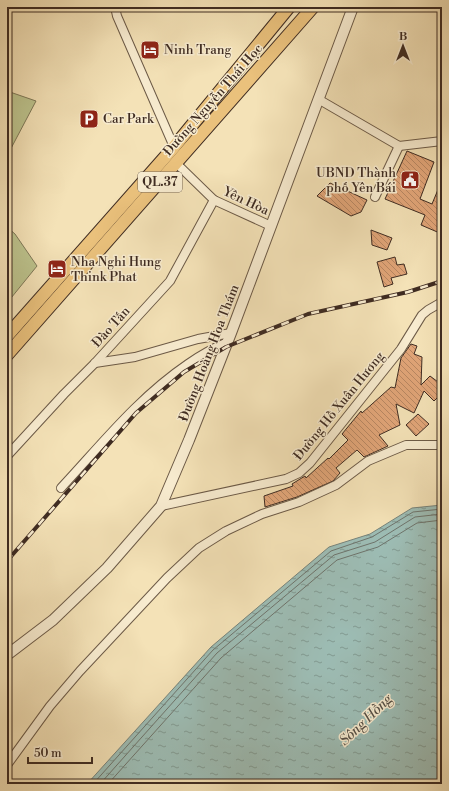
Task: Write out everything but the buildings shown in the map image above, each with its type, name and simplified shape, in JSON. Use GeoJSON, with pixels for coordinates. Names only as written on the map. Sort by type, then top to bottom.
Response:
{"type":"FeatureCollection","features":[{"type":"Feature","properties":{"kind":"main road","name":"Đường Nguyễn Thái Học"},"geometry":{"type":"LineString","coordinates":[[7,336],[174,148],[289,7]]}},
{"type":"Feature","properties":{"kind":"main road","name":"Đường Nguyễn Thái Học"},"geometry":{"type":"LineString","coordinates":[[7,355],[312,7]]}},
{"type":"Feature","properties":{"kind":"street"},"geometry":{"type":"LineString","coordinates":[[115,7],[117,16],[174,148]]}},
{"type":"Feature","properties":{"kind":"street","name":"Đường Hoàng Hoa Thám"},"geometry":{"type":"LineString","coordinates":[[7,655],[54,620],[107,568],[161,506],[229,338],[353,7]]}},
{"type":"Feature","properties":{"kind":"street"},"geometry":{"type":"LineString","coordinates":[[318,99],[399,146],[442,141]]}},
{"type":"Feature","properties":{"kind":"street"},"geometry":{"type":"LineString","coordinates":[[375,197],[399,146]]}},
{"type":"Feature","properties":{"kind":"street","name":"Yên Hòa"},"geometry":{"type":"LineString","coordinates":[[176,163],[214,200],[271,226]]}},
{"type":"Feature","properties":{"kind":"street","name":"Đào Tấn"},"geometry":{"type":"LineString","coordinates":[[7,456],[170,281],[214,200]]}},
{"type":"Feature","properties":{"kind":"street","name":"Đường Hồ Xuân Hương"},"geometry":{"type":"LineString","coordinates":[[161,506],[286,479],[299,473],[310,464],[401,349],[422,315],[442,302]]}},
{"type":"Feature","properties":{"kind":"street"},"geometry":{"type":"LineString","coordinates":[[95,363],[135,357],[198,339],[229,338]]}},
{"type":"Feature","properties":{"kind":"street"},"geometry":{"type":"LineString","coordinates":[[61,488],[122,421],[155,389],[212,348],[229,338]]}},
{"type":"Feature","properties":{"kind":"street"},"geometry":{"type":"LineString","coordinates":[[7,765],[50,706],[80,672],[167,578],[199,548],[226,531],[262,514],[299,502],[336,485],[368,462],[406,445],[442,445]]}},
{"type":"Feature","properties":{"kind":"green space"},"geometry":{"type":"Polygon","coordinates":[[[7,91],[36,101],[7,156],[7,91]]]}},
{"type":"Feature","properties":{"kind":"green space"},"geometry":{"type":"Polygon","coordinates":[[[7,227],[15,234],[37,266],[7,303],[7,227]]]}},
{"type":"Feature","properties":{"kind":"water","name":"Sông Hồng"},"geometry":{"type":"Polygon","coordinates":[[[442,505],[442,784],[87,784],[211,647],[329,547],[370,534],[412,508],[442,505]]]}},
{"type":"Feature","properties":{"kind":"railway"},"geometry":{"type":"LineString","coordinates":[[7,561],[136,413],[184,372],[226,347],[308,314],[408,292],[442,281]]}},
{"type":"Feature","properties":{"kind":"place","name":"Ninh Trang"},"geometry":{"type":"Point","coordinates":[150,50]}},
{"type":"Feature","properties":{"kind":"place","name":"Car Park"},"geometry":{"type":"Point","coordinates":[89,119]}},
{"type":"Feature","properties":{"kind":"place","name":"UBND Thành phố Yên Bái"},"geometry":{"type":"Point","coordinates":[410,180]}},
{"type":"Feature","properties":{"kind":"place","name":"Nha Nghi Hung Think Phat"},"geometry":{"type":"Point","coordinates":[57,269]}}]}
